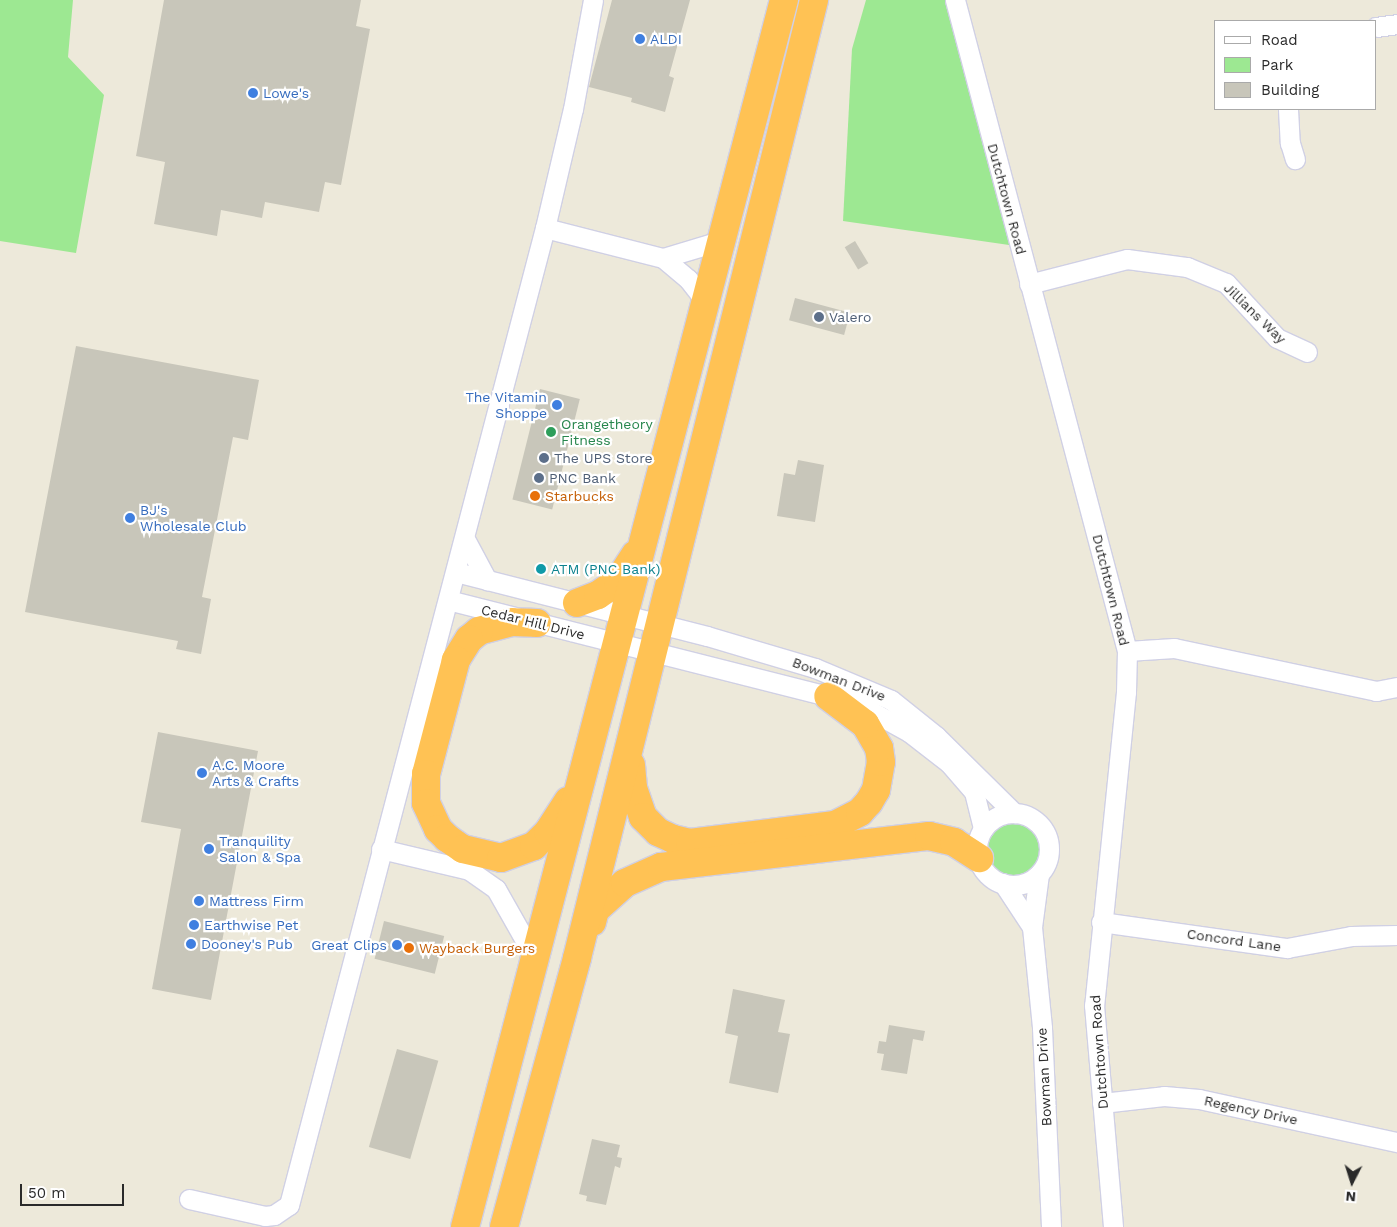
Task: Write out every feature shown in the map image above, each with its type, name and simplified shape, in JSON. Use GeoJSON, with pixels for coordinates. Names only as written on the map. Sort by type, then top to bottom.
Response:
{"type":"FeatureCollection","features":[{"type":"Feature","properties":{"kind":"highway"},"geometry":{"type":"LineString","coordinates":[[465,1227],[619,644],[643,543],[707,303],[784,0]]}},
{"type":"Feature","properties":{"kind":"highway"},"geometry":{"type":"LineString","coordinates":[[504,1227],[577,958],[814,0]]}},
{"type":"Feature","properties":{"kind":"highway"},"geometry":{"type":"LineString","coordinates":[[577,602],[598,596],[618,581],[643,543]]}},
{"type":"Feature","properties":{"kind":"highway"},"geometry":{"type":"LineString","coordinates":[[537,623],[507,622],[479,631],[469,639],[456,660],[426,774],[426,804],[438,829],[446,838],[464,850],[501,858],[534,846],[548,832],[587,764]]}},
{"type":"Feature","properties":{"kind":"highway"},"geometry":{"type":"LineString","coordinates":[[639,709],[631,765],[636,801],[643,817],[658,832],[690,843],[835,825],[860,812],[876,790],[881,769],[879,748],[865,724],[828,696]]}},
{"type":"Feature","properties":{"kind":"highway"},"geometry":{"type":"LineString","coordinates":[[577,958],[595,910],[635,876],[661,867],[930,836],[954,842],[979,858]]}},
{"type":"Feature","properties":{"kind":"street"},"geometry":{"type":"LineString","coordinates":[[189,1199],[265,1216],[282,1211],[289,1205],[545,228],[573,109],[593,0]]}},
{"type":"Feature","properties":{"kind":"street","name":"Dutchtown Road"},"geometry":{"type":"LineString","coordinates":[[955,0],[1127,651],[1126,692],[1094,1005],[1113,1227]]}},
{"type":"Feature","properties":{"kind":"street"},"geometry":{"type":"LineString","coordinates":[[1377,27],[1397,24]]}},
{"type":"Feature","properties":{"kind":"street"},"geometry":{"type":"LineString","coordinates":[[1288,110],[1290,143],[1295,159]]}},
{"type":"Feature","properties":{"kind":"street"},"geometry":{"type":"LineString","coordinates":[[545,228],[663,258],[688,279],[707,303]]}},
{"type":"Feature","properties":{"kind":"street"},"geometry":{"type":"LineString","coordinates":[[663,258],[723,240]]}},
{"type":"Feature","properties":{"kind":"street","name":"Jillians Way"},"geometry":{"type":"LineString","coordinates":[[1029,284],[1127,259],[1187,267],[1226,283],[1276,338],[1307,352]]}},
{"type":"Feature","properties":{"kind":"street"},"geometry":{"type":"LineString","coordinates":[[465,539],[487,580]]}},
{"type":"Feature","properties":{"kind":"street"},"geometry":{"type":"LineString","coordinates":[[456,572],[625,615]]}},
{"type":"Feature","properties":{"kind":"street","name":"Cedar Hill Drive"},"geometry":{"type":"LineString","coordinates":[[448,600],[619,644]]}},
{"type":"Feature","properties":{"kind":"street","name":"Bowman Drive"},"geometry":{"type":"LineString","coordinates":[[625,615],[815,668],[891,700],[936,736],[999,801],[1014,813]]}},
{"type":"Feature","properties":{"kind":"street","name":"Bowman Drive"},"geometry":{"type":"LineString","coordinates":[[619,644],[858,704],[884,717],[949,763],[974,792],[983,829]]}},
{"type":"Feature","properties":{"kind":"street"},"geometry":{"type":"LineString","coordinates":[[1127,651],[1174,648],[1376,691],[1397,687]]}},
{"type":"Feature","properties":{"kind":"street"},"geometry":{"type":"LineString","coordinates":[[1014,813],[1031,818],[1047,835],[1048,859],[1038,874],[1022,883],[1003,883],[988,874],[979,858],[978,846],[983,829],[1000,815],[1014,813]]}},
{"type":"Feature","properties":{"kind":"street"},"geometry":{"type":"LineString","coordinates":[[381,849],[469,870],[496,889],[535,958]]}},
{"type":"Feature","properties":{"kind":"street","name":"Bowman Drive"},"geometry":{"type":"LineString","coordinates":[[1038,874],[1032,927],[1042,1028],[1051,1227]]}},
{"type":"Feature","properties":{"kind":"street","name":"Bowman Drive"},"geometry":{"type":"LineString","coordinates":[[1003,883],[1032,927]]}},
{"type":"Feature","properties":{"kind":"street","name":"Concord Lane"},"geometry":{"type":"LineString","coordinates":[[1101,922],[1287,948],[1351,936],[1397,935]]}},
{"type":"Feature","properties":{"kind":"street","name":"Regency Drive"},"geometry":{"type":"LineString","coordinates":[[1102,1103],[1164,1096],[1199,1099],[1397,1142]]}},
{"type":"Feature","properties":{"kind":"green space"},"geometry":{"type":"Polygon","coordinates":[[[0,0],[73,0],[68,57],[104,95],[76,253],[0,241],[0,0]]]}},
{"type":"Feature","properties":{"kind":"green space"},"geometry":{"type":"Polygon","coordinates":[[[866,0],[951,0],[1016,246],[843,221],[852,49],[866,0]]]}},
{"type":"Feature","properties":{"kind":"green space"},"geometry":{"type":"Polygon","coordinates":[[[1014,812],[1034,818],[1044,828],[1050,848],[1044,868],[1034,878],[1014,884],[994,878],[984,868],[978,848],[984,828],[994,818],[1014,812]]]}},
{"type":"Feature","properties":{"kind":"building","name":"Lowe's"},"geometry":{"type":"Polygon","coordinates":[[[164,0],[361,0],[356,26],[370,29],[341,185],[325,182],[319,212],[265,202],[262,218],[221,210],[217,236],[154,224],[165,162],[136,156],[164,0]]]}},
{"type":"Feature","properties":{"kind":"building","name":"ALDI"},"geometry":{"type":"Polygon","coordinates":[[[612,0],[690,0],[669,76],[674,78],[665,112],[631,102],[632,98],[589,87],[612,0]]]}},
{"type":"Feature","properties":{"kind":"building"},"geometry":{"type":"Polygon","coordinates":[[[855,241],[868,263],[858,269],[845,247],[855,241]]]}},
{"type":"Feature","properties":{"kind":"building","name":"Valero"},"geometry":{"type":"Polygon","coordinates":[[[795,298],[850,313],[844,335],[789,320],[795,298]]]}},
{"type":"Feature","properties":{"kind":"building","name":"BJ's Wholesale Club"},"geometry":{"type":"Polygon","coordinates":[[[76,346],[259,380],[248,440],[233,437],[202,597],[211,599],[201,654],[176,649],[178,641],[25,612],[76,346]]]}},
{"type":"Feature","properties":{"kind":"building"},"geometry":{"type":"Polygon","coordinates":[[[540,389],[580,399],[552,510],[512,500],[540,389]]]}},
{"type":"Feature","properties":{"kind":"building"},"geometry":{"type":"Polygon","coordinates":[[[798,460],[824,465],[815,522],[777,516],[784,473],[795,475],[798,460]]]}},
{"type":"Feature","properties":{"kind":"building"},"geometry":{"type":"Polygon","coordinates":[[[158,732],[258,751],[211,1000],[152,989],[181,829],[141,822],[158,732]]]}},
{"type":"Feature","properties":{"kind":"building"},"geometry":{"type":"Polygon","coordinates":[[[384,921],[444,936],[435,974],[375,959],[384,921]]]}},
{"type":"Feature","properties":{"kind":"building"},"geometry":{"type":"Polygon","coordinates":[[[733,989],[785,1000],[778,1032],[790,1034],[778,1093],[729,1083],[738,1036],[725,1033],[733,989]]]}},
{"type":"Feature","properties":{"kind":"building"},"geometry":{"type":"Polygon","coordinates":[[[889,1025],[925,1031],[923,1041],[913,1039],[907,1074],[881,1070],[884,1054],[877,1053],[879,1041],[886,1042],[889,1025]]]}},
{"type":"Feature","properties":{"kind":"building"},"geometry":{"type":"Polygon","coordinates":[[[397,1049],[438,1061],[410,1159],[369,1147],[397,1049]]]}},
{"type":"Feature","properties":{"kind":"building"},"geometry":{"type":"Polygon","coordinates":[[[592,1139],[620,1145],[617,1157],[622,1158],[620,1168],[615,1166],[606,1205],[586,1201],[587,1196],[579,1194],[592,1139]]]}},
{"type":"Feature","properties":{"kind":"place","name":"ALDI"},"geometry":{"type":"Point","coordinates":[640,39]}},
{"type":"Feature","properties":{"kind":"place","name":"Lowe's"},"geometry":{"type":"Point","coordinates":[253,93]}},
{"type":"Feature","properties":{"kind":"place","name":"Valero"},"geometry":{"type":"Point","coordinates":[819,317]}},
{"type":"Feature","properties":{"kind":"place","name":"The Vitamin Shoppe"},"geometry":{"type":"Point","coordinates":[557,405]}},
{"type":"Feature","properties":{"kind":"place","name":"Orangetheory Fitness"},"geometry":{"type":"Point","coordinates":[551,432]}},
{"type":"Feature","properties":{"kind":"place","name":"The UPS Store"},"geometry":{"type":"Point","coordinates":[544,458]}},
{"type":"Feature","properties":{"kind":"place","name":"PNC Bank"},"geometry":{"type":"Point","coordinates":[539,478]}},
{"type":"Feature","properties":{"kind":"place","name":"Starbucks"},"geometry":{"type":"Point","coordinates":[535,496]}},
{"type":"Feature","properties":{"kind":"place","name":"BJ's Wholesale Club"},"geometry":{"type":"Point","coordinates":[130,518]}},
{"type":"Feature","properties":{"kind":"place","name":"ATM (PNC Bank)"},"geometry":{"type":"Point","coordinates":[541,569]}},
{"type":"Feature","properties":{"kind":"place","name":"A.C. Moore Arts & Crafts"},"geometry":{"type":"Point","coordinates":[202,773]}},
{"type":"Feature","properties":{"kind":"place","name":"Tranquility Salon & Spa"},"geometry":{"type":"Point","coordinates":[209,849]}},
{"type":"Feature","properties":{"kind":"place","name":"Mattress Firm"},"geometry":{"type":"Point","coordinates":[199,901]}},
{"type":"Feature","properties":{"kind":"place","name":"Earthwise Pet"},"geometry":{"type":"Point","coordinates":[194,925]}},
{"type":"Feature","properties":{"kind":"place","name":"Dooney's Pub"},"geometry":{"type":"Point","coordinates":[191,944]}},
{"type":"Feature","properties":{"kind":"place","name":"Great Clips"},"geometry":{"type":"Point","coordinates":[397,945]}},
{"type":"Feature","properties":{"kind":"place","name":"Wayback Burgers"},"geometry":{"type":"Point","coordinates":[409,948]}}]}
